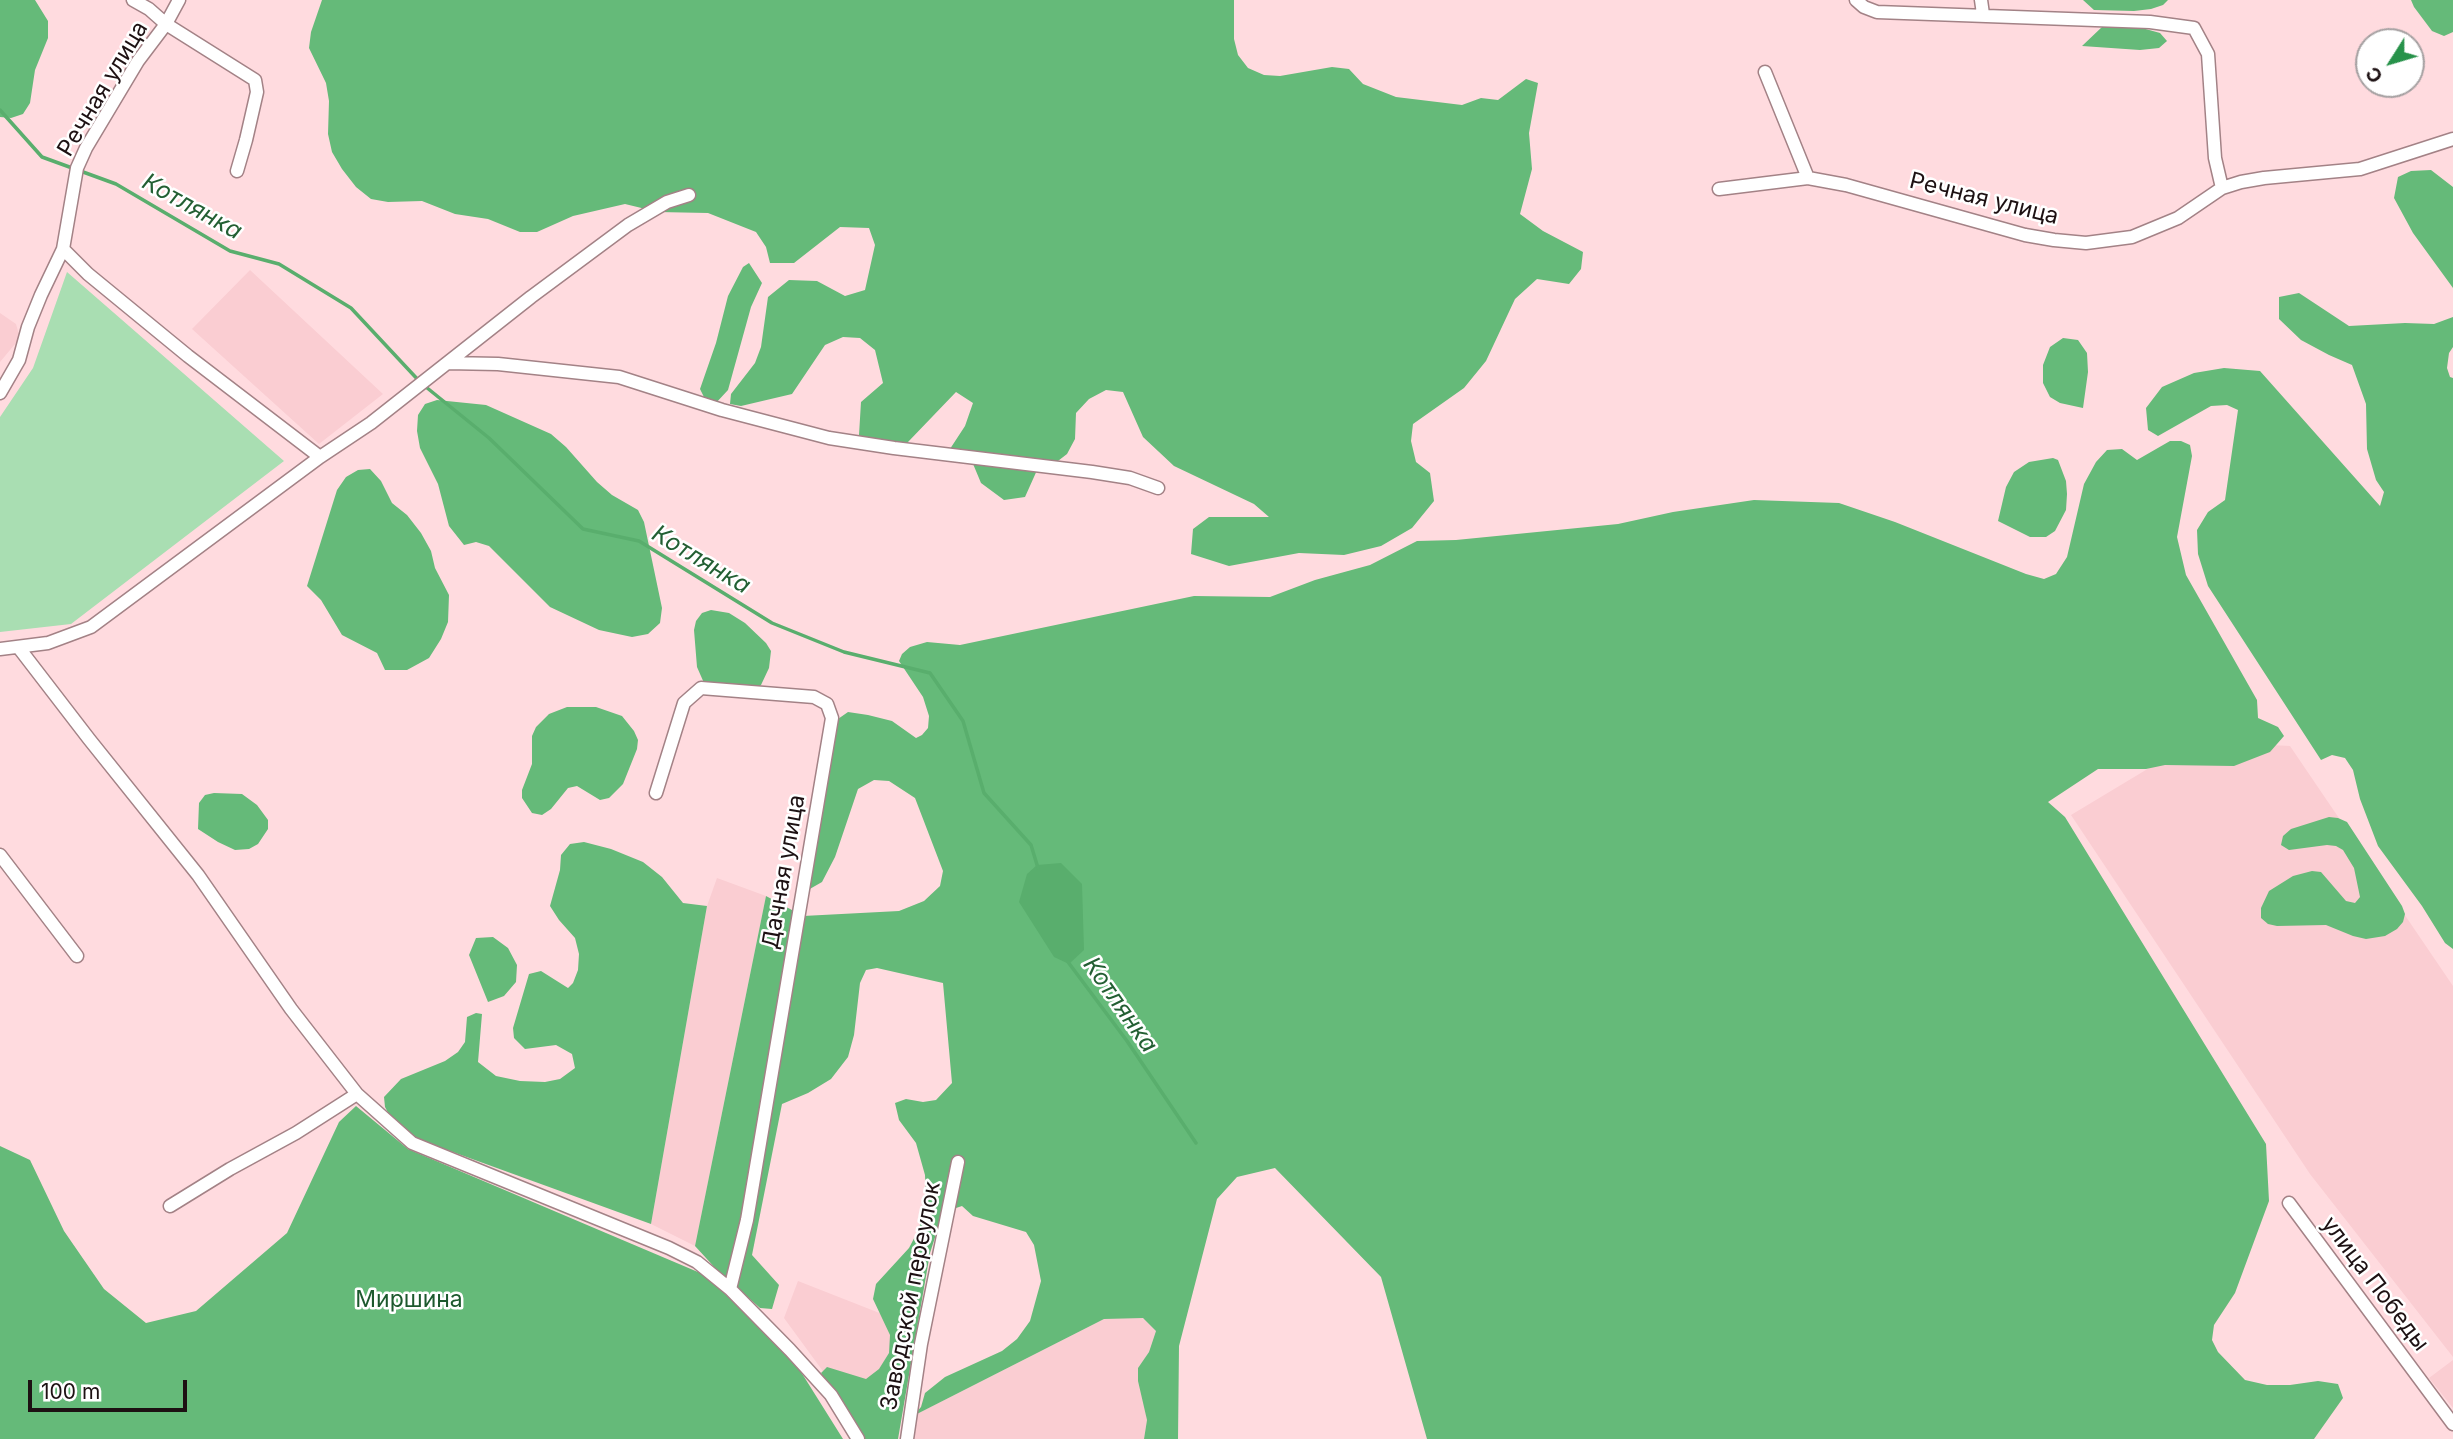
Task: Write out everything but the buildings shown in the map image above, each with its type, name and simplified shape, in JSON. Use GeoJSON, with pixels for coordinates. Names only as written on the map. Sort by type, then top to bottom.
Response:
{"type":"FeatureCollection","features":[{"type":"Feature","properties":{"kind":"street","name":"Речная улица"},"geometry":{"type":"LineString","coordinates":[[133,0],[255,80],[257,92],[237,171]]}},
{"type":"Feature","properties":{"kind":"street","name":"Речная улица"},"geometry":{"type":"LineString","coordinates":[[0,393],[19,360],[41,295],[63,249],[77,168],[86,148],[138,61],[166,24],[178,0]]}},
{"type":"Feature","properties":{"kind":"street"},"geometry":{"type":"LineString","coordinates":[[1856,0],[1864,8],[1877,12],[2150,22],[2194,27],[2208,54],[2215,158],[2222,188]]}},
{"type":"Feature","properties":{"kind":"street"},"geometry":{"type":"LineString","coordinates":[[1981,0],[1983,15]]}},
{"type":"Feature","properties":{"kind":"street"},"geometry":{"type":"LineString","coordinates":[[1765,72],[1808,178]]}},
{"type":"Feature","properties":{"kind":"street","name":"Речная улица"},"geometry":{"type":"LineString","coordinates":[[1719,189],[1808,178],[1846,184],[2025,235],[2086,243],[2132,237],[2164,225],[2191,211],[2222,188],[2264,177],[2360,169],[2453,139]]}},
{"type":"Feature","properties":{"kind":"street"},"geometry":{"type":"LineString","coordinates":[[0,649],[19,648],[66,638],[91,628],[320,457],[371,423],[531,297],[628,225],[667,202],[689,195]]}},
{"type":"Feature","properties":{"kind":"street"},"geometry":{"type":"LineString","coordinates":[[63,249],[88,274],[188,356],[320,457]]}},
{"type":"Feature","properties":{"kind":"street"},"geometry":{"type":"LineString","coordinates":[[447,363],[498,364],[619,377],[722,410],[829,438],[1092,472],[1130,478],[1158,488]]}},
{"type":"Feature","properties":{"kind":"street"},"geometry":{"type":"LineString","coordinates":[[19,648],[198,874],[291,1009],[357,1094],[412,1143],[669,1248],[697,1262],[730,1289],[823,1386],[859,1439]]}},
{"type":"Feature","properties":{"kind":"street","name":"Дачная улица"},"geometry":{"type":"LineString","coordinates":[[656,793],[684,703],[701,688],[814,697],[827,704],[832,718],[747,1220],[730,1289]]}},
{"type":"Feature","properties":{"kind":"street"},"geometry":{"type":"LineString","coordinates":[[0,855],[77,956]]}},
{"type":"Feature","properties":{"kind":"street"},"geometry":{"type":"LineString","coordinates":[[170,1206],[296,1133],[357,1094]]}},
{"type":"Feature","properties":{"kind":"street","name":"Заводской переулок"},"geometry":{"type":"LineString","coordinates":[[907,1439],[921,1344],[958,1162]]}},
{"type":"Feature","properties":{"kind":"street","name":"улица Победы"},"geometry":{"type":"LineString","coordinates":[[2288,1203],[2453,1424]]}},
{"type":"Feature","properties":{"kind":"shaded area"},"geometry":{"type":"Polygon","coordinates":[[[250,270],[383,394],[319,444],[192,329],[250,270]]]}},
{"type":"Feature","properties":{"kind":"shaded area"},"geometry":{"type":"Polygon","coordinates":[[[67,272],[284,461],[71,624],[0,632],[0,417],[33,368],[67,272]]]}},
{"type":"Feature","properties":{"kind":"shaded area"},"geometry":{"type":"Polygon","coordinates":[[[0,313],[16,324],[20,338],[0,362],[0,313]]]}},
{"type":"Feature","properties":{"kind":"shaded area"},"geometry":{"type":"Polygon","coordinates":[[[2194,741],[2290,746],[2453,986],[2453,1357],[2310,1174],[2071,815],[2194,741]]]}},
{"type":"Feature","properties":{"kind":"shaded area"},"geometry":{"type":"Polygon","coordinates":[[[1061,863],[1082,884],[1084,950],[1069,964],[1054,957],[1019,902],[1027,874],[1037,865],[1061,863]]]}},
{"type":"Feature","properties":{"kind":"shaded area"},"geometry":{"type":"Polygon","coordinates":[[[717,878],[766,896],[695,1246],[651,1224],[707,906],[717,878]]]}},
{"type":"Feature","properties":{"kind":"shaded area"},"geometry":{"type":"Polygon","coordinates":[[[798,1281],[910,1325],[866,1430],[784,1318],[798,1281]]]}},
{"type":"Feature","properties":{"kind":"shaded area"},"geometry":{"type":"Polygon","coordinates":[[[1143,1318],[1156,1331],[1149,1352],[1138,1368],[1147,1420],[1144,1439],[908,1439],[913,1416],[1104,1319],[1143,1318]]]}},
{"type":"Feature","properties":{"kind":"shaded area"},"geometry":{"type":"Polygon","coordinates":[[[2453,1360],[2453,1408],[2429,1378],[2453,1360]]]}},
{"type":"Feature","properties":{"kind":"green space"},"geometry":{"type":"Polygon","coordinates":[[[0,0],[35,0],[48,21],[48,38],[35,70],[30,103],[23,114],[11,118],[0,117],[0,0]]]}},
{"type":"Feature","properties":{"kind":"green space"},"geometry":{"type":"Polygon","coordinates":[[[322,0],[1234,0],[1234,39],[1238,55],[1248,68],[1264,75],[1280,76],[1332,67],[1349,69],[1363,84],[1396,97],[1462,105],[1481,98],[1498,100],[1526,79],[1538,83],[1529,133],[1532,169],[1520,214],[1543,231],[1583,252],[1581,269],[1569,284],[1537,279],[1515,299],[1486,361],[1464,388],[1413,424],[1411,441],[1416,462],[1430,473],[1434,501],[1412,528],[1381,546],[1344,555],[1299,553],[1229,566],[1191,554],[1193,529],[1209,517],[1269,517],[1254,504],[1174,466],[1143,437],[1123,392],[1106,390],[1089,399],[1076,413],[1075,439],[1067,454],[1054,464],[1038,468],[1025,497],[1004,500],[981,483],[971,459],[948,452],[965,426],[973,403],[956,392],[908,442],[875,448],[864,446],[859,435],[861,402],[883,383],[875,350],[860,338],[843,337],[825,345],[792,394],[741,406],[730,404],[731,394],[755,363],[761,347],[768,297],[789,280],[817,281],[845,296],[865,290],[875,245],[869,228],[840,227],[794,263],[770,263],[766,247],[756,232],[708,213],[658,212],[625,204],[573,216],[537,232],[520,232],[488,219],[455,214],[422,201],[388,202],[371,199],[356,187],[332,152],[328,134],[329,101],[326,83],[309,48],[311,32],[322,0]]]}},
{"type":"Feature","properties":{"kind":"green space"},"geometry":{"type":"Polygon","coordinates":[[[2083,0],[2168,0],[2151,9],[2134,11],[2094,10],[2083,0]]]}},
{"type":"Feature","properties":{"kind":"green space"},"geometry":{"type":"Polygon","coordinates":[[[2411,0],[2453,0],[2453,32],[2444,36],[2432,31],[2411,0]]]}},
{"type":"Feature","properties":{"kind":"green space"},"geometry":{"type":"Polygon","coordinates":[[[2102,27],[2142,28],[2160,33],[2167,41],[2159,48],[2140,50],[2082,46],[2102,27]]]}},
{"type":"Feature","properties":{"kind":"green space"},"geometry":{"type":"Polygon","coordinates":[[[2431,170],[2453,187],[2453,288],[2413,233],[2394,198],[2398,177],[2411,171],[2431,170]]]}},
{"type":"Feature","properties":{"kind":"green space"},"geometry":{"type":"Polygon","coordinates":[[[749,263],[762,283],[751,307],[728,390],[715,404],[707,403],[700,389],[728,296],[743,267],[749,263]]]}},
{"type":"Feature","properties":{"kind":"green space"},"geometry":{"type":"Polygon","coordinates":[[[2299,293],[2349,326],[2434,324],[2453,317],[2453,347],[2449,353],[2447,368],[2453,378],[2453,949],[2445,943],[2422,906],[2378,846],[2360,799],[2353,770],[2345,758],[2332,755],[2321,760],[2208,586],[2198,554],[2197,530],[2208,512],[2225,500],[2238,410],[2227,405],[2211,406],[2158,436],[2148,430],[2146,408],[2162,387],[2194,373],[2224,368],[2260,371],[2380,506],[2384,492],[2376,480],[2367,449],[2366,404],[2352,365],[2301,340],[2279,319],[2279,297],[2299,293]]]}},
{"type":"Feature","properties":{"kind":"green space"},"geometry":{"type":"Polygon","coordinates":[[[2063,338],[2078,340],[2087,353],[2088,372],[2083,408],[2060,403],[2050,397],[2043,383],[2043,365],[2050,347],[2063,338]]]}},
{"type":"Feature","properties":{"kind":"green space"},"geometry":{"type":"Polygon","coordinates":[[[437,400],[486,405],[551,434],[597,482],[612,495],[638,510],[644,522],[662,608],[660,623],[648,634],[632,637],[599,630],[550,607],[489,546],[476,542],[464,545],[449,526],[438,484],[420,448],[418,415],[425,404],[437,400]]]}},
{"type":"Feature","properties":{"kind":"green space"},"geometry":{"type":"Polygon","coordinates":[[[2170,441],[2181,441],[2190,445],[2192,456],[2177,537],[2186,575],[2257,700],[2258,718],[2278,727],[2284,736],[2270,752],[2234,766],[2165,765],[2146,769],[2098,769],[2048,802],[2065,817],[2266,1144],[2269,1201],[2235,1293],[2214,1325],[2212,1340],[2218,1352],[2245,1380],[2267,1385],[2318,1381],[2338,1384],[2343,1398],[2314,1439],[1427,1439],[1381,1277],[1275,1168],[1237,1177],[1217,1199],[1179,1346],[1178,1439],[1144,1439],[1147,1420],[1138,1381],[1138,1368],[1149,1352],[1156,1331],[1143,1318],[1104,1319],[913,1416],[921,1407],[925,1393],[945,1377],[1002,1351],[1017,1339],[1030,1321],[1041,1281],[1034,1245],[1026,1232],[973,1216],[962,1206],[947,1211],[939,1225],[930,1253],[898,1439],[864,1439],[821,1373],[827,1367],[866,1379],[879,1369],[889,1353],[890,1335],[873,1299],[876,1284],[909,1248],[919,1229],[926,1198],[925,1175],[916,1143],[899,1120],[895,1103],[906,1099],[923,1102],[936,1100],[952,1083],[943,983],[877,968],[866,970],[860,983],[854,1035],[848,1057],[831,1079],[782,1104],[752,1255],[779,1285],[772,1309],[760,1308],[717,1270],[695,1246],[766,896],[803,916],[899,911],[924,901],[940,886],[943,871],[915,798],[889,781],[874,780],[858,789],[835,857],[822,882],[808,890],[838,719],[848,712],[868,715],[892,721],[916,738],[928,728],[929,716],[923,697],[899,661],[910,647],[927,642],[960,645],[1194,596],[1270,597],[1315,580],[1370,565],[1417,541],[1456,540],[1618,524],[1673,512],[1754,500],[1839,503],[2044,579],[2056,574],[2067,557],[2084,484],[2096,462],[2107,450],[2122,449],[2137,460],[2170,441]]]}},
{"type":"Feature","properties":{"kind":"green space"},"geometry":{"type":"Polygon","coordinates":[[[2053,458],[2058,460],[2066,481],[2067,494],[2066,510],[2055,531],[2046,537],[2030,537],[1998,521],[2006,487],[2014,472],[2029,462],[2053,458]]]}},
{"type":"Feature","properties":{"kind":"green space"},"geometry":{"type":"Polygon","coordinates":[[[370,469],[381,481],[392,503],[407,515],[421,533],[449,595],[448,622],[441,639],[429,658],[407,670],[385,670],[377,653],[342,635],[321,600],[307,586],[337,490],[346,477],[358,470],[370,469]]]}},
{"type":"Feature","properties":{"kind":"green space"},"geometry":{"type":"Polygon","coordinates":[[[711,610],[729,613],[745,623],[771,651],[769,668],[761,685],[754,691],[704,683],[697,667],[694,630],[702,613],[711,610]]]}},
{"type":"Feature","properties":{"kind":"green space"},"geometry":{"type":"Polygon","coordinates":[[[567,707],[596,707],[622,716],[634,731],[638,740],[637,749],[623,784],[609,798],[600,800],[577,786],[568,788],[551,809],[542,815],[532,813],[522,798],[522,790],[532,764],[532,736],[536,727],[549,714],[567,707]]]}},
{"type":"Feature","properties":{"kind":"green space"},"geometry":{"type":"Polygon","coordinates":[[[242,794],[257,805],[268,820],[268,829],[258,844],[249,849],[235,850],[198,829],[199,803],[205,795],[242,794]]]}},
{"type":"Feature","properties":{"kind":"green space"},"geometry":{"type":"Polygon","coordinates":[[[2329,817],[2347,822],[2402,906],[2405,914],[2403,922],[2385,936],[2366,939],[2326,925],[2277,926],[2268,924],[2261,918],[2261,908],[2269,891],[2293,876],[2312,871],[2321,872],[2346,901],[2355,903],[2360,897],[2354,868],[2343,850],[2327,845],[2289,850],[2281,845],[2283,836],[2291,829],[2329,817]]]}},
{"type":"Feature","properties":{"kind":"green space"},"geometry":{"type":"Polygon","coordinates":[[[584,842],[643,862],[662,877],[683,903],[707,906],[651,1224],[406,1135],[393,1122],[385,1107],[384,1097],[401,1079],[445,1061],[458,1052],[465,1042],[467,1017],[476,1013],[482,1014],[478,1062],[496,1076],[545,1082],[560,1079],[575,1068],[572,1054],[556,1045],[525,1049],[514,1038],[513,1028],[529,974],[541,971],[568,988],[578,970],[579,954],[575,938],[550,906],[560,870],[561,855],[570,844],[584,842]]]}},
{"type":"Feature","properties":{"kind":"green space"},"geometry":{"type":"Polygon","coordinates":[[[493,937],[508,948],[517,965],[516,982],[504,996],[488,1002],[469,955],[476,938],[493,937]]]}},
{"type":"Feature","properties":{"kind":"green space","name":"Миршина"},"geometry":{"type":"Polygon","coordinates":[[[356,1106],[408,1149],[705,1275],[791,1356],[843,1439],[0,1439],[0,1146],[30,1160],[64,1231],[104,1289],[146,1323],[196,1311],[287,1233],[339,1122],[356,1106]]]}},
{"type":"Feature","properties":{"kind":"waterway","name":"Котлянка"},"geometry":{"type":"LineString","coordinates":[[0,110],[42,157],[116,184],[230,251],[279,264],[351,308],[421,383],[489,438],[583,529],[639,541],[772,623],[844,652],[930,673],[963,721],[984,793],[1031,845],[1038,868]]}},
{"type":"Feature","properties":{"kind":"waterway","name":"Котлянка"},"geometry":{"type":"LineString","coordinates":[[1068,962],[1127,1041],[1196,1143]]}}]}
